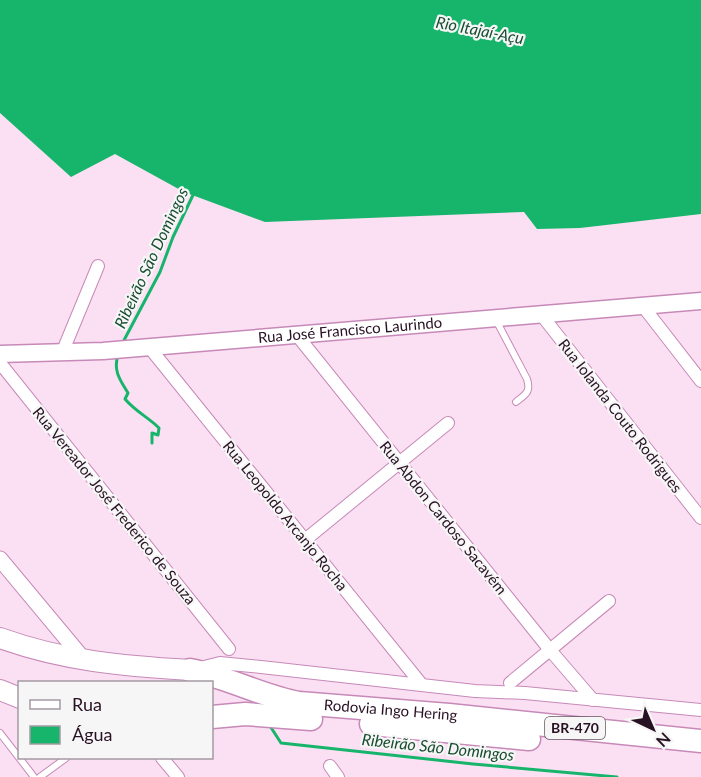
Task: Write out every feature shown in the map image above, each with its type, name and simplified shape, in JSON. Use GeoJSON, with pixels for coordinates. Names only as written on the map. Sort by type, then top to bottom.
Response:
{"type":"FeatureCollection","features":[{"type":"Feature","properties":{"kind":"highway","name":"BR-470"},"geometry":{"type":"LineString","coordinates":[[0,638],[85,662]]}},
{"type":"Feature","properties":{"kind":"highway","name":"Rodovia Ingo Hering"},"geometry":{"type":"LineString","coordinates":[[85,662],[198,676],[213,674],[255,692],[279,700],[299,703],[449,715],[701,741]]}},
{"type":"Feature","properties":{"kind":"highway","name":"Rodovia Ingo Hering"},"geometry":{"type":"LineString","coordinates":[[213,717],[264,715],[701,755]]}},
{"type":"Feature","properties":{"kind":"main road","name":"Rua José Francisco Laurindo"},"geometry":{"type":"LineString","coordinates":[[0,354],[62,353],[149,347],[701,300]]}},
{"type":"Feature","properties":{"kind":"street"},"geometry":{"type":"LineString","coordinates":[[62,353],[98,266]]}},
{"type":"Feature","properties":{"kind":"street"},"geometry":{"type":"LineString","coordinates":[[642,305],[701,381]]}},
{"type":"Feature","properties":{"kind":"street","name":"Rua Iolanda Couto Rodrigues"},"geometry":{"type":"LineString","coordinates":[[540,313],[701,518]]}},
{"type":"Feature","properties":{"kind":"street","name":"Rua Abdon Cardoso Sacavém"},"geometry":{"type":"LineString","coordinates":[[296,334],[550,650],[593,700]]}},
{"type":"Feature","properties":{"kind":"street","name":"Rua Leopoldo Arcanjo Rocha"},"geometry":{"type":"LineString","coordinates":[[149,347],[422,685]]}},
{"type":"Feature","properties":{"kind":"street","name":"Rua Vereador José Frederico de Souza"},"geometry":{"type":"LineString","coordinates":[[0,363],[229,650]]}},
{"type":"Feature","properties":{"kind":"street"},"geometry":{"type":"LineString","coordinates":[[305,540],[448,423]]}},
{"type":"Feature","properties":{"kind":"street"},"geometry":{"type":"LineString","coordinates":[[0,559],[85,662]]}},
{"type":"Feature","properties":{"kind":"street"},"geometry":{"type":"LineString","coordinates":[[510,683],[609,601]]}},
{"type":"Feature","properties":{"kind":"street"},"geometry":{"type":"LineString","coordinates":[[198,676],[220,663],[475,691],[701,710]]}},
{"type":"Feature","properties":{"kind":"street"},"geometry":{"type":"LineString","coordinates":[[165,759],[178,777]]}},
{"type":"Feature","properties":{"kind":"street"},"geometry":{"type":"LineString","coordinates":[[330,766],[338,777]]}},
{"type":"Feature","properties":{"kind":"lane"},"geometry":{"type":"LineString","coordinates":[[495,317],[530,389],[516,402]]}},
{"type":"Feature","properties":{"kind":"lane"},"geometry":{"type":"LineString","coordinates":[[0,733],[18,756]]}},
{"type":"Feature","properties":{"kind":"lane"},"geometry":{"type":"LineString","coordinates":[[20,759],[34,777]]}},
{"type":"Feature","properties":{"kind":"lane"},"geometry":{"type":"LineString","coordinates":[[40,777],[65,759]]}},
{"type":"Feature","properties":{"kind":"water","name":"Rio Itajaí-Açu"},"geometry":{"type":"Polygon","coordinates":[[[0,0],[701,0],[701,214],[580,228],[537,229],[524,212],[265,222],[184,192],[115,154],[71,177],[0,113],[0,0]]]}},
{"type":"Feature","properties":{"kind":"waterway","name":"Ribeirão São Domingos"},"geometry":{"type":"LineString","coordinates":[[122,344],[160,272],[173,237],[194,193]]}},
{"type":"Feature","properties":{"kind":"waterway","name":"Ribeirão São Domingos"},"geometry":{"type":"LineString","coordinates":[[118,355],[117,371],[128,393],[125,399],[159,428],[158,435],[152,433],[152,443]]}},
{"type":"Feature","properties":{"kind":"waterway","name":"Ribeirão São Domingos"},"geometry":{"type":"LineString","coordinates":[[270,726],[281,743],[617,777]]}}]}
